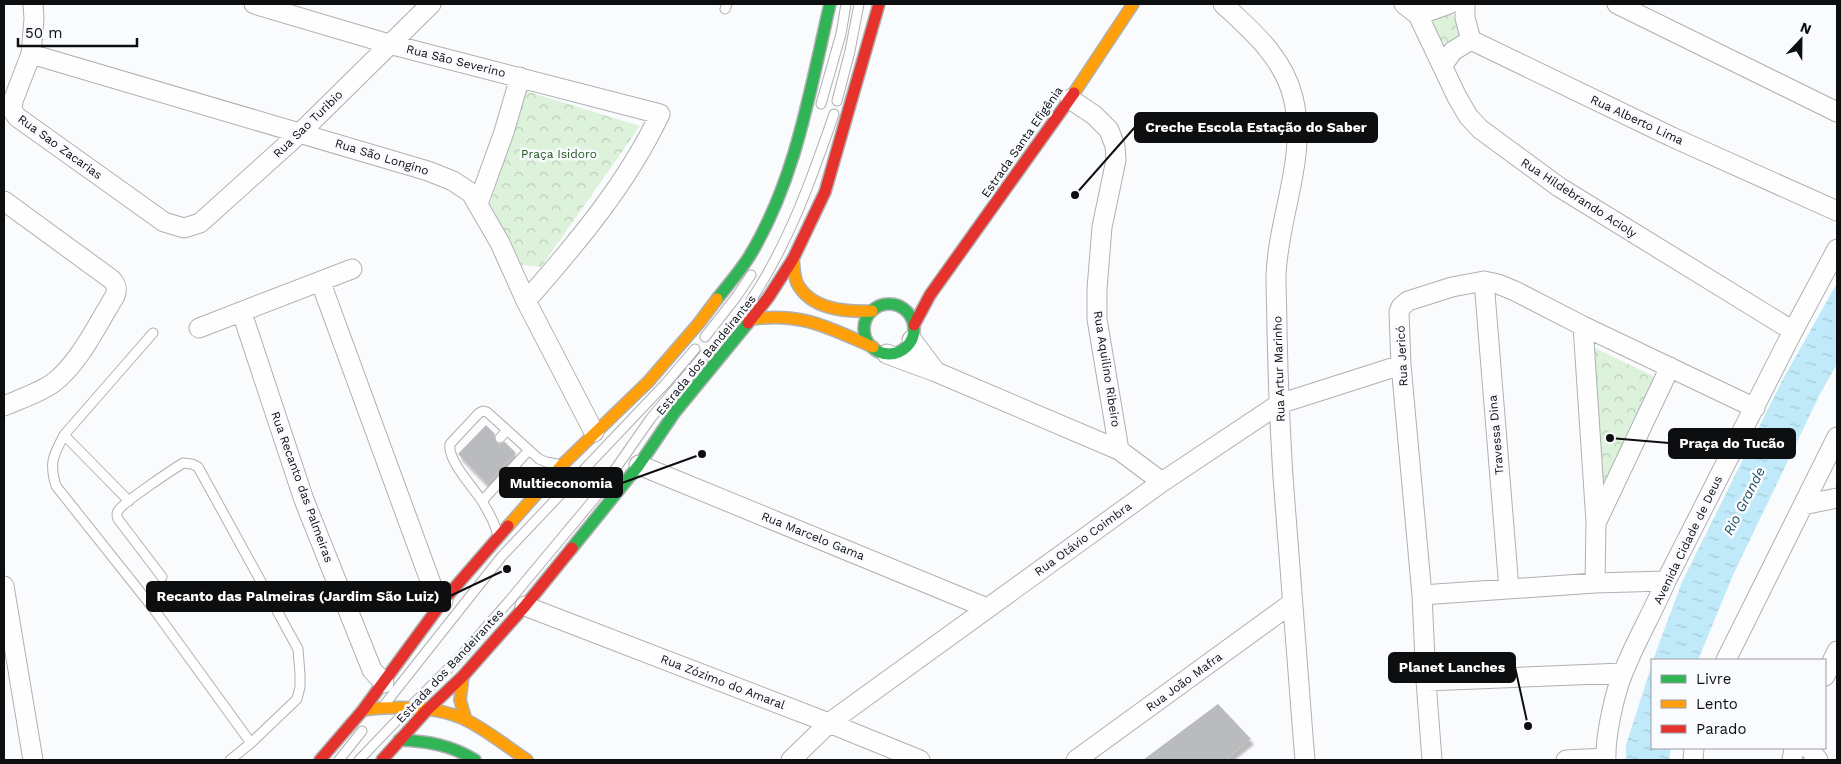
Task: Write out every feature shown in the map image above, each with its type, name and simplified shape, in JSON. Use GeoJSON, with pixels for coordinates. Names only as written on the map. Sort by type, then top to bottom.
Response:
{"type":"FeatureCollection","features":[{"type":"Feature","properties":{"kind":"main road","name":"Estrada dos Bandeirantes"},"geometry":{"type":"LineString","coordinates":[[320,760],[384,683],[443,601],[562,465],[594,432],[648,382],[700,323],[749,257],[780,196],[800,141],[830,4]]}},
{"type":"Feature","properties":{"kind":"main road","name":"Estrada dos Bandeirantes"},"geometry":{"type":"LineString","coordinates":[[382,760],[426,711],[463,676],[525,606],[639,465],[675,412],[772,294],[793,259],[825,192],[879,4]]}},
{"type":"Feature","properties":{"kind":"main road","name":"Estrada Santa Efigênia"},"geometry":{"type":"LineString","coordinates":[[913,333],[930,295],[1070,99],[1133,4]]}},
{"type":"Feature","properties":{"kind":"main road"},"geometry":{"type":"LineString","coordinates":[[793,259],[797,282],[805,292],[821,303],[846,312],[872,311]]}},
{"type":"Feature","properties":{"kind":"main road"},"geometry":{"type":"LineString","coordinates":[[880,351],[865,334],[867,317],[872,311],[879,306],[930,295]]}},
{"type":"Feature","properties":{"kind":"main road"},"geometry":{"type":"LineString","coordinates":[[753,319],[789,315],[811,320],[880,351],[901,351],[913,333],[908,312],[894,304]]}},
{"type":"Feature","properties":{"kind":"main road"},"geometry":{"type":"LineString","coordinates":[[463,676],[460,700],[466,720]]}},
{"type":"Feature","properties":{"kind":"main road"},"geometry":{"type":"LineString","coordinates":[[363,710],[382,707],[409,708],[445,714],[466,720],[527,760]]}},
{"type":"Feature","properties":{"kind":"main road"},"geometry":{"type":"LineString","coordinates":[[399,740],[436,743],[458,750],[475,760]]}},
{"type":"Feature","properties":{"kind":"main road"},"geometry":{"type":"LineString","coordinates":[[500,742],[507,753],[507,760]]}},
{"type":"Feature","properties":{"kind":"street","name":"Rua Sao Zacarias"},"geometry":{"type":"LineString","coordinates":[[33,4],[31,54],[13,101],[12,110],[16,117],[164,222],[176,227]]}},
{"type":"Feature","properties":{"kind":"street","name":"Rua São Severino"},"geometry":{"type":"LineString","coordinates":[[254,4],[389,44],[660,114],[651,133],[626,174],[596,216],[567,254],[526,301]]}},
{"type":"Feature","properties":{"kind":"street","name":"Rua Sao Turibio"},"geometry":{"type":"LineString","coordinates":[[176,227],[184,228],[200,223],[300,133],[431,4]]}},
{"type":"Feature","properties":{"kind":"street","name":"Rua Artur Marinho"},"geometry":{"type":"LineString","coordinates":[[1223,4],[1271,52],[1284,73],[1298,122],[1294,173],[1281,237],[1276,275],[1279,404],[1292,603],[1305,760]]}},
{"type":"Feature","properties":{"kind":"street"},"geometry":{"type":"LineString","coordinates":[[1411,9],[1449,4]]}},
{"type":"Feature","properties":{"kind":"street"},"geometry":{"type":"LineString","coordinates":[[1442,66],[1453,51],[1471,40],[1464,18],[1465,4]]}},
{"type":"Feature","properties":{"kind":"street"},"geometry":{"type":"LineString","coordinates":[[1617,4],[1837,112]]}},
{"type":"Feature","properties":{"kind":"street","name":"Rua Hildebrando Acioly"},"geometry":{"type":"LineString","coordinates":[[1411,9],[1468,116],[1496,141],[1559,187],[1793,331]]}},
{"type":"Feature","properties":{"kind":"street","name":"Rua Alberto Lima"},"geometry":{"type":"LineString","coordinates":[[1471,40],[1672,137],[1837,211]]}},
{"type":"Feature","properties":{"kind":"street","name":"Rua São Longino"},"geometry":{"type":"LineString","coordinates":[[31,54],[428,171],[453,181],[471,193],[500,243],[526,301],[594,432]]}},
{"type":"Feature","properties":{"kind":"street"},"geometry":{"type":"LineString","coordinates":[[478,204],[504,132],[520,77]]}},
{"type":"Feature","properties":{"kind":"street","name":"Rua Aquilino Ribeiro"},"geometry":{"type":"LineString","coordinates":[[1070,99],[1094,115],[1109,130],[1115,146],[1116,160],[1102,227],[1096,319],[1120,450]]}},
{"type":"Feature","properties":{"kind":"street"},"geometry":{"type":"LineString","coordinates":[[4,201],[110,279],[115,283],[117,290],[78,356],[66,371],[52,384],[4,406]]}},
{"type":"Feature","properties":{"kind":"street","name":"Avenida Cidade de Deus"},"geometry":{"type":"LineString","coordinates":[[1606,759],[1610,720],[1623,673],[1656,606],[1666,581],[1793,331],[1837,249]]}},
{"type":"Feature","properties":{"kind":"street"},"geometry":{"type":"LineString","coordinates":[[198,328],[321,283],[352,269]]}},
{"type":"Feature","properties":{"kind":"street","name":"Rua Jericó"},"geometry":{"type":"LineString","coordinates":[[1432,760],[1422,595],[1401,364],[1399,312],[1401,307],[1408,301],[1452,287],[1484,281],[1498,284],[1755,408]]}},
{"type":"Feature","properties":{"kind":"street","name":"Travessa Dina"},"geometry":{"type":"LineString","coordinates":[[1484,281],[1508,589]]}},
{"type":"Feature","properties":{"kind":"street"},"geometry":{"type":"LineString","coordinates":[[321,283],[432,586],[443,601]]}},
{"type":"Feature","properties":{"kind":"street","name":"Rua Recanto das Palmeiras"},"geometry":{"type":"LineString","coordinates":[[242,313],[304,500],[372,670],[384,683]]}},
{"type":"Feature","properties":{"kind":"street"},"geometry":{"type":"LineString","coordinates":[[1583,326],[1596,522],[1595,583]]}},
{"type":"Feature","properties":{"kind":"street"},"geometry":{"type":"LineString","coordinates":[[913,333],[936,372]]}},
{"type":"Feature","properties":{"kind":"street"},"geometry":{"type":"LineString","coordinates":[[880,351],[936,372],[1120,450],[1162,482]]}},
{"type":"Feature","properties":{"kind":"street","name":"Rua Otávio Coimbra"},"geometry":{"type":"LineString","coordinates":[[790,760],[829,723],[1162,482],[1279,404],[1401,364]]}},
{"type":"Feature","properties":{"kind":"street"},"geometry":{"type":"LineString","coordinates":[[1596,522],[1670,367]]}},
{"type":"Feature","properties":{"kind":"street"},"geometry":{"type":"LineString","coordinates":[[1726,659],[1837,437]]}},
{"type":"Feature","properties":{"kind":"street","name":"Rua Marcelo Gama"},"geometry":{"type":"LineString","coordinates":[[639,465],[987,608]]}},
{"type":"Feature","properties":{"kind":"street"},"geometry":{"type":"LineString","coordinates":[[1804,504],[1837,498]]}},
{"type":"Feature","properties":{"kind":"street"},"geometry":{"type":"LineString","coordinates":[[1422,595],[1595,583],[1666,581]]}},
{"type":"Feature","properties":{"kind":"street"},"geometry":{"type":"LineString","coordinates":[[4,586],[33,760]]}},
{"type":"Feature","properties":{"kind":"street","name":"Rua João Mafra"},"geometry":{"type":"LineString","coordinates":[[1076,760],[1292,603]]}},
{"type":"Feature","properties":{"kind":"street","name":"Rua Zózimo do Amaral"},"geometry":{"type":"LineString","coordinates":[[525,606],[920,760]]}},
{"type":"Feature","properties":{"kind":"street"},"geometry":{"type":"LineString","coordinates":[[1826,674],[1837,651]]}},
{"type":"Feature","properties":{"kind":"street"},"geometry":{"type":"LineString","coordinates":[[1426,681],[1623,673]]}},
{"type":"Feature","properties":{"kind":"street"},"geometry":{"type":"LineString","coordinates":[[1810,749],[1818,760]]}},
{"type":"Feature","properties":{"kind":"street"},"geometry":{"type":"LineString","coordinates":[[1566,760],[1606,759]]}},
{"type":"Feature","properties":{"kind":"lane"},"geometry":{"type":"LineString","coordinates":[[819,112],[841,34],[846,4]]}},
{"type":"Feature","properties":{"kind":"lane"},"geometry":{"type":"LineString","coordinates":[[747,304],[786,238],[819,158],[834,114],[850,51],[858,4]]}},
{"type":"Feature","properties":{"kind":"lane"},"geometry":{"type":"LineString","coordinates":[[819,10],[827,23]]}},
{"type":"Feature","properties":{"kind":"lane"},"geometry":{"type":"LineString","coordinates":[[339,760],[502,556],[666,383],[728,309],[759,264]]}},
{"type":"Feature","properties":{"kind":"lane"},"geometry":{"type":"LineString","coordinates":[[153,333],[64,435],[54,454],[52,470],[56,486],[153,608],[251,743]]}},
{"type":"Feature","properties":{"kind":"lane"},"geometry":{"type":"LineString","coordinates":[[359,760],[460,657],[510,600],[595,498],[651,418],[713,345]]}},
{"type":"Feature","properties":{"kind":"lane"},"geometry":{"type":"LineString","coordinates":[[499,538],[494,522],[482,501],[450,454],[450,444],[483,411],[487,412],[529,450],[546,462],[562,465]]}},
{"type":"Feature","properties":{"kind":"lane"},"geometry":{"type":"LineString","coordinates":[[500,438],[507,430]]}},
{"type":"Feature","properties":{"kind":"lane"},"geometry":{"type":"LineString","coordinates":[[64,435],[129,501]]}},
{"type":"Feature","properties":{"kind":"lane"},"geometry":{"type":"LineString","coordinates":[[482,501],[529,450]]}},
{"type":"Feature","properties":{"kind":"lane"},"geometry":{"type":"LineString","coordinates":[[162,577],[118,519],[118,510],[183,463],[192,464],[198,467],[298,649],[300,687],[297,699],[251,743],[230,760]]}},
{"type":"Feature","properties":{"kind":"lane"},"geometry":{"type":"LineString","coordinates":[[465,477],[472,468]]}},
{"type":"Feature","properties":{"kind":"green space"},"geometry":{"type":"Polygon","coordinates":[[[1447,12],[1456,17],[1461,31],[1453,41],[1440,42],[1430,21],[1433,17],[1447,12]]]}},
{"type":"Feature","properties":{"kind":"green space","name":"Praça Isidoro"},"geometry":{"type":"Polygon","coordinates":[[[526,91],[640,126],[541,267],[522,265],[490,204],[526,91]]]}},
{"type":"Feature","properties":{"kind":"green space"},"geometry":{"type":"Polygon","coordinates":[[[1593,347],[1657,378],[1595,499],[1593,347]]]}},
{"type":"Feature","properties":{"kind":"water","name":"Rio Grande"},"geometry":{"type":"Polygon","coordinates":[[[1837,283],[1837,364],[1820,394],[1733,575],[1698,659],[1653,659],[1682,582],[1783,379],[1837,283]]]}},
{"type":"Feature","properties":{"kind":"water"},"geometry":{"type":"Polygon","coordinates":[[[1651,667],[1651,749],[1671,749],[1669,760],[1626,760],[1626,745],[1651,667]]]}},
{"type":"Feature","properties":{"kind":"building"},"geometry":{"type":"Polygon","coordinates":[[[486,425],[495,434],[496,442],[499,444],[505,442],[516,453],[487,484],[458,454],[486,425]]]}},
{"type":"Feature","properties":{"kind":"building"},"geometry":{"type":"Polygon","coordinates":[[[1218,704],[1251,739],[1225,760],[1143,760],[1218,704]]]}},
{"type":"Feature","properties":{"kind":"traffic: fast"},"geometry":{"type":"LineString","coordinates":[[717,299],[749,257],[779,197],[800,134],[830,4]]}},
{"type":"Feature","properties":{"kind":"traffic: fast"},"geometry":{"type":"LineString","coordinates":[[889,304],[899,306],[907,311],[912,319],[914,329],[912,339],[907,347],[899,352],[889,354],[879,352],[871,347],[866,339],[864,329],[866,319],[871,311],[879,306],[889,304]]}},
{"type":"Feature","properties":{"kind":"traffic: fast"},"geometry":{"type":"LineString","coordinates":[[572,548],[639,465],[675,412],[748,323]]}},
{"type":"Feature","properties":{"kind":"traffic: fast"},"geometry":{"type":"LineString","coordinates":[[399,740],[419,741],[448,747],[475,760]]}},
{"type":"Feature","properties":{"kind":"traffic: slow"},"geometry":{"type":"LineString","coordinates":[[1074,93],[1133,4]]}},
{"type":"Feature","properties":{"kind":"traffic: slow"},"geometry":{"type":"LineString","coordinates":[[793,259],[797,283],[811,299],[820,304],[841,310],[872,311]]}},
{"type":"Feature","properties":{"kind":"traffic: slow"},"geometry":{"type":"LineString","coordinates":[[508,526],[562,465],[648,382],[699,323],[717,299]]}},
{"type":"Feature","properties":{"kind":"traffic: slow"},"geometry":{"type":"LineString","coordinates":[[753,319],[786,318],[815,323],[873,347]]}},
{"type":"Feature","properties":{"kind":"traffic: slow"},"geometry":{"type":"LineString","coordinates":[[463,676],[460,700],[466,720]]}},
{"type":"Feature","properties":{"kind":"traffic: slow"},"geometry":{"type":"LineString","coordinates":[[363,710],[415,708],[454,715],[481,728],[527,760]]}},
{"type":"Feature","properties":{"kind":"traffic: jam"},"geometry":{"type":"LineString","coordinates":[[748,323],[768,298],[793,259],[825,192],[879,4]]}},
{"type":"Feature","properties":{"kind":"traffic: jam"},"geometry":{"type":"LineString","coordinates":[[914,325],[930,295],[1074,93]]}},
{"type":"Feature","properties":{"kind":"traffic: jam"},"geometry":{"type":"LineString","coordinates":[[320,760],[363,710],[443,601],[508,526]]}},
{"type":"Feature","properties":{"kind":"traffic: jam"},"geometry":{"type":"LineString","coordinates":[[382,760],[426,711],[463,676],[525,606],[572,548]]}},
{"type":"Feature","properties":{"kind":"place","name":"Creche Escola Estação do Saber"},"geometry":{"type":"Point","coordinates":[1075,195]}},
{"type":"Feature","properties":{"kind":"place","name":"Praça do Tucão"},"geometry":{"type":"Point","coordinates":[1610,438]}},
{"type":"Feature","properties":{"kind":"place","name":"Multieconomia"},"geometry":{"type":"Point","coordinates":[702,454]}},
{"type":"Feature","properties":{"kind":"place","name":"Recanto das Palmeiras (Jardim São Luiz)"},"geometry":{"type":"Point","coordinates":[507,569]}},
{"type":"Feature","properties":{"kind":"place","name":"Planet Lanches"},"geometry":{"type":"Point","coordinates":[1528,726]}}]}
